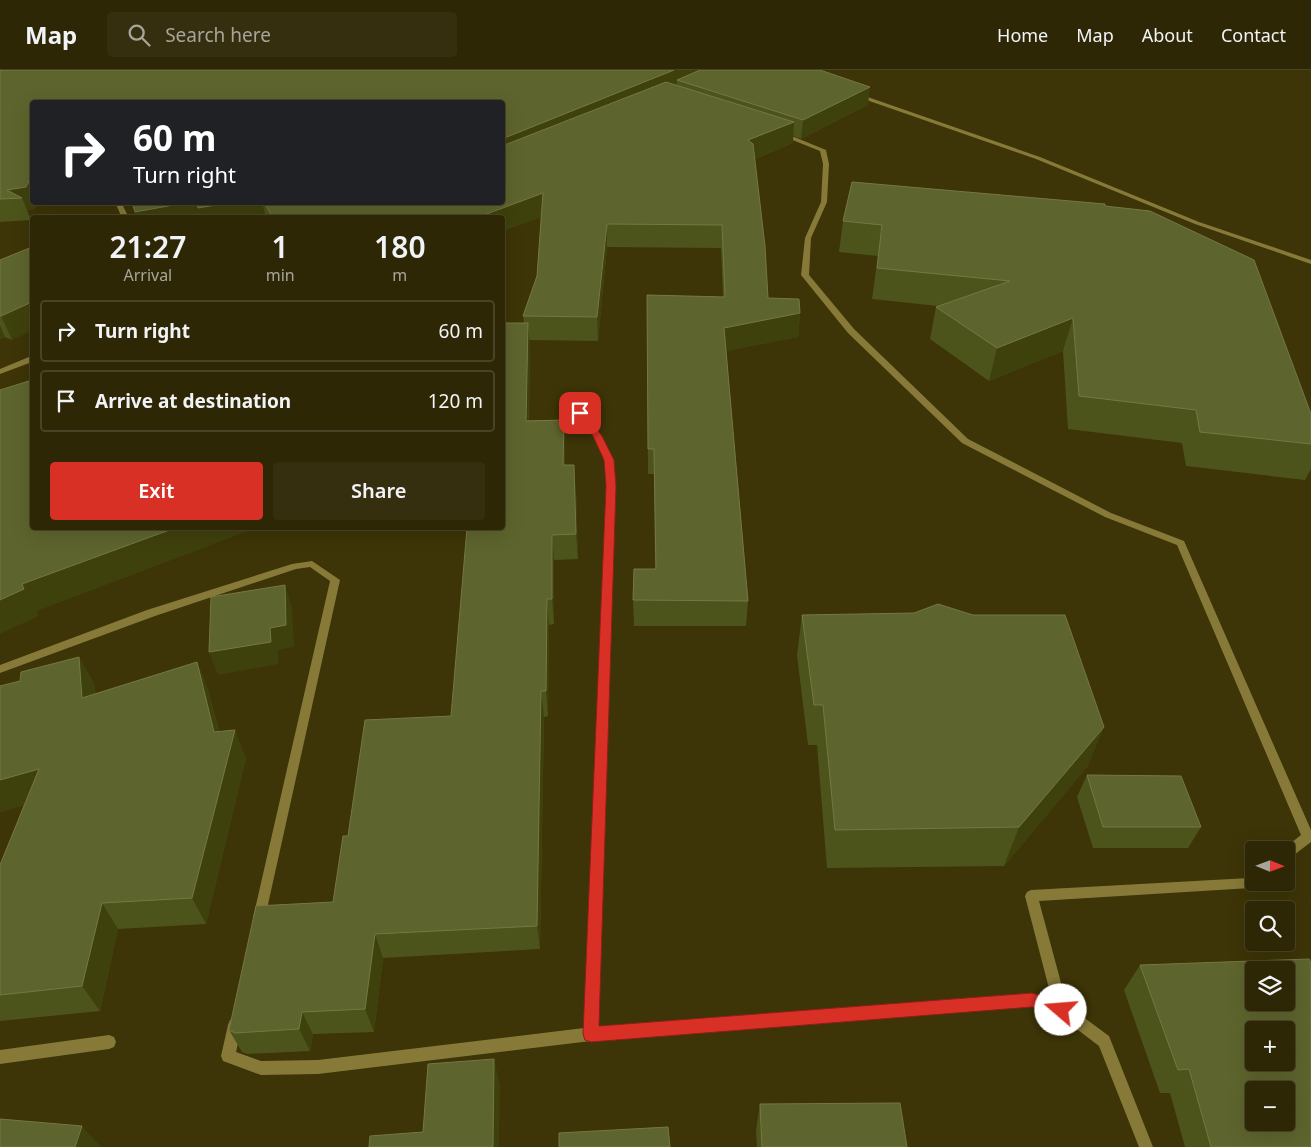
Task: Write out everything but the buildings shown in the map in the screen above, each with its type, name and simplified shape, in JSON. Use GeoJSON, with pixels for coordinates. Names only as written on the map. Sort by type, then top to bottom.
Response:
{"type":"FeatureCollection","features":[{"type":"Feature","properties":{"kind":"street"},"geometry":{"type":"LineString","coordinates":[[846,91],[1038,158],[1197,223],[1311,262]]}},
{"type":"Feature","properties":{"kind":"street"},"geometry":{"type":"LineString","coordinates":[[773,132],[823,150],[826,164],[824,202],[808,238],[806,275],[852,331],[965,441],[1108,514],[1181,543],[1308,836],[1295,847]]}},
{"type":"Feature","properties":{"kind":"street"},"geometry":{"type":"LineString","coordinates":[[0,372],[30,360]]}},
{"type":"Feature","properties":{"kind":"street"},"geometry":{"type":"LineString","coordinates":[[580,413],[597,436],[609,460],[611,486],[591,1034]]}},
{"type":"Feature","properties":{"kind":"street"},"geometry":{"type":"LineString","coordinates":[[0,669],[151,613],[295,566],[312,564],[335,580],[256,930]]}},
{"type":"Feature","properties":{"kind":"street"},"geometry":{"type":"LineString","coordinates":[[1061,1010],[1031,896],[1245,883]]}},
{"type":"Feature","properties":{"kind":"street"},"geometry":{"type":"LineString","coordinates":[[237,1018],[228,1056],[261,1068],[318,1067],[591,1034],[1032,1000],[1061,1010],[1104,1041],[1146,1147]]}},
{"type":"Feature","properties":{"kind":"street"},"geometry":{"type":"LineString","coordinates":[[0,1057],[109,1042]]}},
{"type":"Feature","properties":{"kind":"route"},"geometry":{"type":"LineString","coordinates":[[580,413],[597,436],[609,460],[611,486],[591,1034],[1032,1000],[1061,1010]]}}]}
